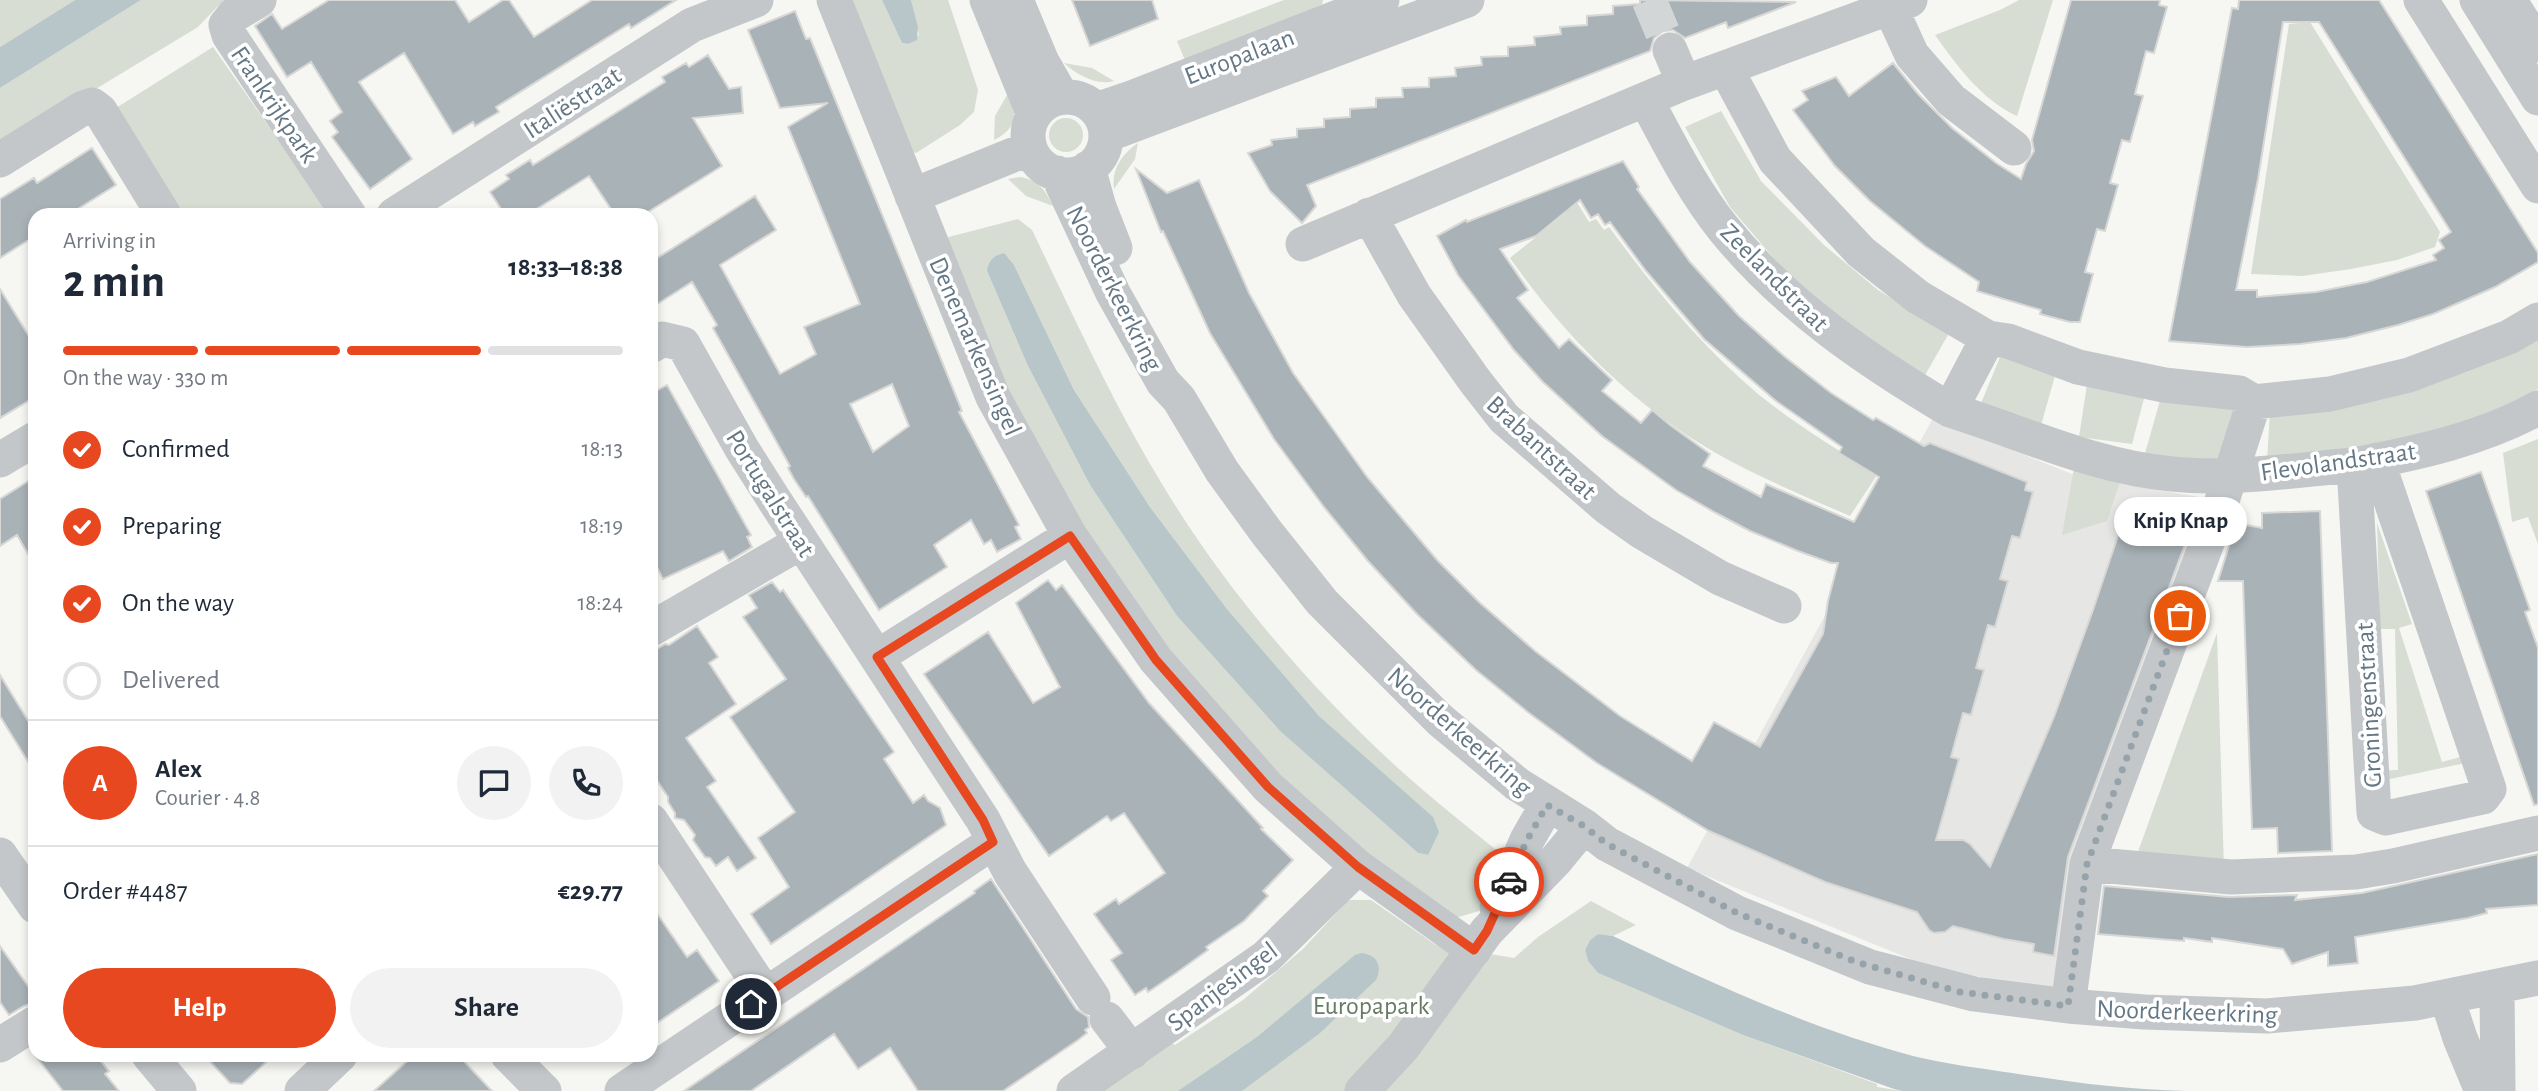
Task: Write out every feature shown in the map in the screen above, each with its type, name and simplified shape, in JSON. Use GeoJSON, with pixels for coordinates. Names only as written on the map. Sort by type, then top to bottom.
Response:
{"type":"FeatureCollection","features":[{"type":"Feature","properties":{"kind":"street","name":"Frankrijkpark"},"geometry":{"type":"LineString","coordinates":[[259,0],[234,15],[226,25],[229,35],[344,208]]}},
{"type":"Feature","properties":{"kind":"street","name":"Italiëstraat"},"geometry":{"type":"LineString","coordinates":[[405,208],[692,25],[756,0]]}},
{"type":"Feature","properties":{"kind":"street","name":"Denemarkensingel"},"geometry":{"type":"LineString","coordinates":[[834,0],[993,397],[1070,536],[1156,660],[1268,787],[1358,867],[1480,940]]}},
{"type":"Feature","properties":{"kind":"street"},"geometry":{"type":"LineString","coordinates":[[987,0],[1042,120]]}},
{"type":"Feature","properties":{"kind":"street"},"geometry":{"type":"LineString","coordinates":[[912,196],[1042,120],[1080,99],[1101,122],[1101,154],[1073,171],[1040,164],[1042,120],[1042,62],[1016,0]]}},
{"type":"Feature","properties":{"kind":"street","name":"Europalaan"},"geometry":{"type":"LineString","coordinates":[[1101,122],[1384,7],[1467,0]]}},
{"type":"Feature","properties":{"kind":"street"},"geometry":{"type":"LineString","coordinates":[[2421,0],[2538,186]]}},
{"type":"Feature","properties":{"kind":"street"},"geometry":{"type":"LineString","coordinates":[[2477,0],[2538,98]]}},
{"type":"Feature","properties":{"kind":"street"},"geometry":{"type":"LineString","coordinates":[[2509,0],[2538,45]]}},
{"type":"Feature","properties":{"kind":"street"},"geometry":{"type":"LineString","coordinates":[[1303,243],[1684,83],[1900,4],[1912,55],[1951,100],[2014,148]]}},
{"type":"Feature","properties":{"kind":"street"},"geometry":{"type":"LineString","coordinates":[[1670,50],[1684,83]]}},
{"type":"Feature","properties":{"kind":"street"},"geometry":{"type":"LineString","coordinates":[[1726,69],[1775,160],[1861,252],[1918,297],[1988,338],[2008,341],[2078,367],[2156,384],[2239,393],[2254,402],[2330,394],[2409,375],[2509,338],[2538,320]]}},
{"type":"Feature","properties":{"kind":"street","name":"Zeelandstraat"},"geometry":{"type":"LineString","coordinates":[[1646,100],[1682,167],[1722,227],[1773,282],[1826,330],[1885,371],[1950,410],[2057,449],[2131,467]]}},
{"type":"Feature","properties":{"kind":"street"},"geometry":{"type":"LineString","coordinates":[[0,160],[92,105],[100,111],[160,208]]}},
{"type":"Feature","properties":{"kind":"street","name":"Noorderkeerkring"},"geometry":{"type":"LineString","coordinates":[[1073,171],[1113,293],[1163,382],[1179,399],[1222,471],[1267,533],[1322,602],[1440,720],[1506,776],[1607,844],[1737,913],[1870,967],[1960,992],[2068,1006],[2204,1016],[2267,1016],[2356,1010],[2447,998],[2538,978]]}},
{"type":"Feature","properties":{"kind":"street","name":"Brabantstraat"},"geometry":{"type":"LineString","coordinates":[[1369,215],[1414,295],[1504,418],[1608,508],[1642,532],[1720,578],[1784,606]]}},
{"type":"Feature","properties":{"kind":"street"},"geometry":{"type":"LineString","coordinates":[[1950,410],[1988,338]]}},
{"type":"Feature","properties":{"kind":"street","name":"Portugalstraat"},"geometry":{"type":"LineString","coordinates":[[658,342],[683,344],[742,449],[983,820],[993,842],[1036,913],[1132,1052]]}},
{"type":"Feature","properties":{"kind":"street"},"geometry":{"type":"LineString","coordinates":[[2068,1006],[2087,864],[2198,568],[2254,402]]}},
{"type":"Feature","properties":{"kind":"street","name":"Flevolandstraat"},"geometry":{"type":"LineString","coordinates":[[2131,467],[2170,474],[2231,475],[2366,463],[2445,445],[2519,419],[2538,408]]}},
{"type":"Feature","properties":{"kind":"street"},"geometry":{"type":"LineString","coordinates":[[0,460],[28,443]]}},
{"type":"Feature","properties":{"kind":"street","name":"Groningenstraat"},"geometry":{"type":"LineString","coordinates":[[2366,463],[2489,789],[2483,797],[2386,818],[2374,813],[2366,463]]}},
{"type":"Feature","properties":{"kind":"street"},"geometry":{"type":"LineString","coordinates":[[877,657],[1070,536]]}},
{"type":"Feature","properties":{"kind":"street"},"geometry":{"type":"LineString","coordinates":[[658,625],[801,542]]}},
{"type":"Feature","properties":{"kind":"street"},"geometry":{"type":"LineString","coordinates":[[1480,940],[1527,840],[1547,805]]}},
{"type":"Feature","properties":{"kind":"street"},"geometry":{"type":"LineString","coordinates":[[1362,1091],[1403,1047],[1480,940],[1546,871],[1584,826]]}},
{"type":"Feature","properties":{"kind":"street"},"geometry":{"type":"LineString","coordinates":[[658,832],[765,995]]}},
{"type":"Feature","properties":{"kind":"street"},"geometry":{"type":"LineString","coordinates":[[2087,864],[2231,877],[2356,872],[2538,833]]}},
{"type":"Feature","properties":{"kind":"street"},"geometry":{"type":"LineString","coordinates":[[622,1091],[993,842]]}},
{"type":"Feature","properties":{"kind":"street"},"geometry":{"type":"LineString","coordinates":[[0,855],[28,896]]}},
{"type":"Feature","properties":{"kind":"street","name":"Spanjesingel"},"geometry":{"type":"LineString","coordinates":[[1074,1091],[1266,957],[1358,867]]}},
{"type":"Feature","properties":{"kind":"street"},"geometry":{"type":"LineString","coordinates":[[2497,988],[2498,1091]]}},
{"type":"Feature","properties":{"kind":"street"},"geometry":{"type":"LineString","coordinates":[[2447,998],[2482,1091]]}},
{"type":"Feature","properties":{"kind":"street"},"geometry":{"type":"LineString","coordinates":[[0,1045],[28,1027]]}},
{"type":"Feature","properties":{"kind":"street"},"geometry":{"type":"LineString","coordinates":[[155,1062],[179,1091]]}},
{"type":"Feature","properties":{"kind":"street"},"geometry":{"type":"LineString","coordinates":[[302,1091],[333,1062]]}},
{"type":"Feature","properties":{"kind":"street"},"geometry":{"type":"LineString","coordinates":[[515,1062],[544,1091]]}},
{"type":"Feature","properties":{"kind":"shaded area"},"geometry":{"type":"Polygon","coordinates":[[[75,0],[141,0],[0,88],[0,47],[75,0]]]}},
{"type":"Feature","properties":{"kind":"shaded area"},"geometry":{"type":"Polygon","coordinates":[[[882,0],[911,0],[918,27],[917,40],[908,44],[902,43],[882,0]]]}},
{"type":"Feature","properties":{"kind":"shaded area"},"geometry":{"type":"Polygon","coordinates":[[[1004,253],[1014,265],[1074,390],[1150,507],[1227,609],[1320,717],[1433,817],[1439,832],[1428,855],[1418,853],[1280,731],[1177,616],[1090,485],[1028,366],[987,271],[992,259],[1004,253]]]}},
{"type":"Feature","properties":{"kind":"shaded area"},"geometry":{"type":"Polygon","coordinates":[[[1933,418],[2077,476],[2211,499],[2055,992],[1930,967],[1687,868],[1933,418]]]}},
{"type":"Feature","properties":{"kind":"shaded area"},"geometry":{"type":"Polygon","coordinates":[[[1598,934],[1613,936],[1798,1018],[1913,1056],[1962,1066],[2077,1082],[2186,1091],[1894,1089],[1743,1035],[1598,973],[1588,961],[1585,950],[1590,940],[1598,934]]]}},
{"type":"Feature","properties":{"kind":"shaded area"},"geometry":{"type":"Polygon","coordinates":[[[1362,953],[1372,956],[1377,962],[1379,970],[1376,980],[1320,1033],[1242,1091],[1178,1091],[1257,1037],[1355,955],[1362,953]]]}},
{"type":"Feature","properties":{"kind":"green space"},"geometry":{"type":"Polygon","coordinates":[[[0,0],[75,0],[0,47],[0,0]]]}},
{"type":"Feature","properties":{"kind":"green space"},"geometry":{"type":"Polygon","coordinates":[[[141,0],[228,0],[218,6],[198,27],[0,147],[0,88],[141,0]]]}},
{"type":"Feature","properties":{"kind":"green space"},"geometry":{"type":"Polygon","coordinates":[[[847,0],[882,0],[902,43],[908,44],[919,35],[911,0],[948,0],[978,90],[974,112],[960,125],[916,153],[909,150],[847,0]]]}},
{"type":"Feature","properties":{"kind":"green space"},"geometry":{"type":"Polygon","coordinates":[[[1284,0],[1323,0],[1321,8],[1187,65],[1177,41],[1284,0]]]}},
{"type":"Feature","properties":{"kind":"green space"},"geometry":{"type":"Polygon","coordinates":[[[2019,0],[2053,0],[2017,116],[1981,91],[1935,35],[2019,0]]]}},
{"type":"Feature","properties":{"kind":"green space"},"geometry":{"type":"Polygon","coordinates":[[[2310,22],[2440,232],[2435,247],[2397,260],[2302,276],[2251,274],[2289,24],[2310,22]]]}},
{"type":"Feature","properties":{"kind":"green space"},"geometry":{"type":"Polygon","coordinates":[[[213,47],[326,208],[169,208],[108,113],[213,47]]]}},
{"type":"Feature","properties":{"kind":"green space"},"geometry":{"type":"Polygon","coordinates":[[[1064,63],[1092,68],[1114,81],[1101,82],[1088,78],[1064,63]]]}},
{"type":"Feature","properties":{"kind":"green space"},"geometry":{"type":"Polygon","coordinates":[[[1010,90],[1014,119],[1008,130],[994,140],[995,116],[1010,90]]]}},
{"type":"Feature","properties":{"kind":"green space"},"geometry":{"type":"Polygon","coordinates":[[[1721,111],[1761,181],[1824,245],[1878,290],[1949,333],[1924,377],[1852,328],[1783,269],[1730,207],[1685,127],[1721,111]]]}},
{"type":"Feature","properties":{"kind":"green space"},"geometry":{"type":"Polygon","coordinates":[[[1066,118],[1078,123],[1083,135],[1078,147],[1066,152],[1054,147],[1049,135],[1054,123],[1066,118]]]}},
{"type":"Feature","properties":{"kind":"green space"},"geometry":{"type":"Polygon","coordinates":[[[1138,143],[1135,159],[1114,189],[1114,175],[1119,163],[1138,143]]]}},
{"type":"Feature","properties":{"kind":"green space"},"geometry":{"type":"Polygon","coordinates":[[[1020,177],[1041,187],[1053,206],[1026,196],[1008,179],[1020,177]]]}},
{"type":"Feature","properties":{"kind":"green space"},"geometry":{"type":"Polygon","coordinates":[[[1565,183],[1589,222],[1596,219],[1604,230],[1609,227],[1679,315],[1737,375],[1787,416],[1877,475],[1850,516],[1747,470],[1683,433],[1627,390],[1553,314],[1510,258],[1566,213],[1553,187],[1565,183]]]}},
{"type":"Feature","properties":{"kind":"green space"},"geometry":{"type":"Polygon","coordinates":[[[1018,219],[1032,230],[1129,426],[1165,489],[1215,565],[1272,637],[1334,706],[1411,780],[1501,854],[1498,872],[1479,911],[1455,918],[1341,840],[1161,649],[1055,495],[941,239],[1018,219]],[[1014,265],[987,271],[1028,366],[1090,485],[1177,616],[1280,731],[1418,853],[1428,855],[1320,717],[1227,609],[1150,507],[1074,390],[1014,265]]]}},
{"type":"Feature","properties":{"kind":"green space"},"geometry":{"type":"Polygon","coordinates":[[[2538,336],[2538,389],[2505,405],[2472,419],[2406,439],[2338,452],[2267,461],[2270,412],[2538,336]]]}},
{"type":"Feature","properties":{"kind":"green space"},"geometry":{"type":"Polygon","coordinates":[[[2005,345],[2058,365],[2038,436],[1977,413],[2005,345]]]}},
{"type":"Feature","properties":{"kind":"green space"},"geometry":{"type":"Polygon","coordinates":[[[2088,378],[2147,387],[2132,444],[2079,437],[2088,378]]]}},
{"type":"Feature","properties":{"kind":"green space"},"geometry":{"type":"Polygon","coordinates":[[[2163,390],[2238,396],[2213,471],[2142,464],[2163,390]]]}},
{"type":"Feature","properties":{"kind":"green space"},"geometry":{"type":"Polygon","coordinates":[[[2538,439],[2538,544],[2528,517],[2512,522],[2503,453],[2538,439]]]}},
{"type":"Feature","properties":{"kind":"green space"},"geometry":{"type":"Polygon","coordinates":[[[2075,462],[2123,473],[2107,521],[2062,535],[2075,462]]]}},
{"type":"Feature","properties":{"kind":"green space"},"geometry":{"type":"Polygon","coordinates":[[[2377,523],[2412,624],[2399,628],[2442,762],[2460,757],[2470,762],[2376,782],[2377,771],[2398,770],[2395,629],[2380,629],[2377,523]]]}},
{"type":"Feature","properties":{"kind":"green space"},"geometry":{"type":"Polygon","coordinates":[[[2217,633],[2224,870],[2135,860],[2217,633]]]}},
{"type":"Feature","properties":{"kind":"green space","name":"Europapark"},"geometry":{"type":"Polygon","coordinates":[[[1348,900],[1371,900],[1436,945],[1514,958],[1538,937],[1591,901],[1636,925],[1613,936],[1598,934],[1590,940],[1585,950],[1588,961],[1598,973],[1743,1035],[1877,1084],[1877,1087],[1902,1091],[1089,1091],[1166,1040],[1175,1045],[1243,1000],[1303,949],[1348,900]]]}},
{"type":"Feature","properties":{"kind":"building"},"geometry":{"type":"Polygon","coordinates":[[[329,0],[455,0],[469,22],[503,0],[509,0],[534,37],[592,0],[676,0],[631,28],[629,24],[496,107],[499,112],[475,126],[473,122],[453,134],[404,53],[359,82],[412,159],[370,189],[332,137],[338,132],[330,121],[342,112],[311,62],[287,77],[255,26],[272,14],[282,29],[329,0]]]}},
{"type":"Feature","properties":{"kind":"building"},"geometry":{"type":"Polygon","coordinates":[[[1072,0],[1152,0],[1158,19],[1090,46],[1072,0]]]}},
{"type":"Feature","properties":{"kind":"building"},"geometry":{"type":"Polygon","coordinates":[[[1640,0],[1796,2],[1728,28],[1726,22],[1685,38],[1673,30],[1663,31],[1654,38],[1650,51],[1307,185],[1316,206],[1302,223],[1270,191],[1248,153],[1272,145],[1271,140],[1297,137],[1297,129],[1324,127],[1324,119],[1350,117],[1350,109],[1376,107],[1376,98],[1403,97],[1402,88],[1429,87],[1429,78],[1456,76],[1455,68],[1482,65],[1481,57],[1508,56],[1508,47],[1535,45],[1534,37],[1561,34],[1560,27],[1587,25],[1587,16],[1613,14],[1613,6],[1640,4],[1640,0]]]}},
{"type":"Feature","properties":{"kind":"building"},"geometry":{"type":"Polygon","coordinates":[[[2071,0],[2160,0],[2159,5],[2167,7],[2154,53],[2146,51],[2135,94],[2143,96],[2130,142],[2122,140],[2110,183],[2118,185],[2105,231],[2097,229],[2085,272],[2093,274],[2080,322],[2040,314],[2041,310],[1977,291],[1979,282],[1925,246],[1870,201],[1835,166],[1793,110],[1808,100],[1802,91],[1836,77],[1849,96],[1893,63],[1918,94],[1952,128],[2021,179],[2034,151],[2032,140],[2071,0]]]}},
{"type":"Feature","properties":{"kind":"building"},"geometry":{"type":"Polygon","coordinates":[[[2239,0],[2379,0],[2538,253],[2538,262],[2495,287],[2433,314],[2346,338],[2247,347],[2169,341],[2232,8],[2238,9],[2239,0]],[[2283,22],[2258,179],[2236,290],[2257,290],[2257,297],[2316,292],[2367,282],[2436,260],[2433,255],[2444,248],[2439,240],[2451,232],[2319,22],[2283,22]]]}},
{"type":"Feature","properties":{"kind":"building"},"geometry":{"type":"Polygon","coordinates":[[[795,11],[806,39],[810,38],[962,411],[959,412],[1019,525],[1015,527],[1021,539],[997,552],[991,540],[984,544],[971,520],[934,545],[947,567],[879,610],[808,496],[806,497],[794,479],[788,468],[790,466],[713,328],[717,325],[692,282],[658,304],[658,258],[755,196],[776,230],[720,265],[780,374],[816,354],[804,327],[860,304],[788,127],[828,103],[780,108],[748,30],[795,11]],[[892,384],[850,404],[873,452],[909,426],[892,384]]]}},
{"type":"Feature","properties":{"kind":"building"},"geometry":{"type":"Polygon","coordinates":[[[708,55],[729,89],[741,87],[743,113],[693,118],[722,166],[654,208],[610,208],[589,176],[538,208],[500,208],[490,192],[509,179],[506,175],[530,160],[533,165],[665,82],[662,77],[686,63],[689,67],[708,55]]]}},
{"type":"Feature","properties":{"kind":"building"},"geometry":{"type":"Polygon","coordinates":[[[92,148],[116,185],[79,208],[28,208],[28,240],[0,258],[0,199],[34,178],[37,183],[92,148]]]}},
{"type":"Feature","properties":{"kind":"building"},"geometry":{"type":"Polygon","coordinates":[[[1623,161],[1639,187],[1637,189],[1690,262],[1739,316],[1785,357],[1831,393],[1873,420],[1876,418],[1924,446],[1930,443],[2027,482],[2025,490],[2033,492],[2020,538],[2012,536],[2000,579],[2008,581],[1995,627],[1988,625],[1976,668],[1984,670],[1971,715],[1963,713],[1951,757],[1959,759],[1936,840],[1963,840],[1970,844],[1990,867],[2054,717],[2128,506],[2193,523],[2068,857],[2054,956],[2033,952],[2034,944],[1953,926],[1945,932],[1934,933],[1917,912],[1825,882],[1709,831],[1597,763],[1476,670],[1417,614],[1368,561],[1274,439],[1210,333],[1163,231],[1161,232],[1136,169],[1167,193],[1199,180],[1249,293],[1293,373],[1367,477],[1437,560],[1480,603],[1535,651],[1620,716],[1692,761],[1714,722],[1760,747],[1823,634],[1838,563],[1798,551],[1750,531],[1676,490],[1602,436],[1542,381],[1514,350],[1458,275],[1437,236],[1466,220],[1467,222],[1623,161]],[[1580,200],[1536,236],[1500,249],[1528,290],[1517,298],[1559,348],[1569,339],[1612,380],[1602,391],[1641,423],[1652,410],[1710,454],[1703,466],[1761,497],[1766,484],[1854,522],[1879,477],[1839,453],[1842,447],[1776,401],[1704,339],[1646,271],[1610,222],[1605,225],[1598,214],[1591,218],[1580,200]]]}},
{"type":"Feature","properties":{"kind":"building"},"geometry":{"type":"Polygon","coordinates":[[[0,289],[28,335],[28,401],[0,418],[0,289]]]}},
{"type":"Feature","properties":{"kind":"building"},"geometry":{"type":"Polygon","coordinates":[[[667,385],[751,535],[747,537],[752,547],[729,561],[723,551],[663,579],[658,569],[658,390],[667,385]]]}},
{"type":"Feature","properties":{"kind":"building"},"geometry":{"type":"Polygon","coordinates":[[[2481,472],[2530,610],[2525,612],[2538,648],[2538,804],[2534,805],[2426,491],[2481,472]]]}},
{"type":"Feature","properties":{"kind":"building"},"geometry":{"type":"Polygon","coordinates":[[[28,481],[28,554],[17,535],[0,546],[0,499],[28,481]]]}},
{"type":"Feature","properties":{"kind":"building"},"geometry":{"type":"Polygon","coordinates":[[[2320,511],[2332,851],[2278,853],[2277,828],[2252,829],[2243,581],[2218,581],[2236,523],[2262,528],[2262,513],[2320,511]]]}},
{"type":"Feature","properties":{"kind":"building"},"geometry":{"type":"Polygon","coordinates":[[[1048,580],[1056,590],[1062,585],[1149,703],[1263,828],[1261,829],[1293,860],[1263,891],[1268,896],[1244,921],[1206,947],[1208,950],[1176,973],[1148,992],[1146,988],[1135,995],[1111,960],[1122,953],[1094,914],[1116,899],[1119,904],[1165,873],[1124,813],[1111,821],[1107,816],[1049,856],[924,674],[988,632],[1033,703],[1060,687],[1016,603],[1048,580]]]}},
{"type":"Feature","properties":{"kind":"building"},"geometry":{"type":"Polygon","coordinates":[[[772,582],[780,592],[783,590],[894,752],[884,759],[913,803],[924,795],[928,801],[940,808],[946,825],[771,944],[751,914],[789,887],[758,838],[795,812],[730,717],[786,679],[743,617],[757,608],[749,595],[772,582]]]}},
{"type":"Feature","properties":{"kind":"building"},"geometry":{"type":"Polygon","coordinates":[[[697,626],[718,657],[709,663],[736,704],[686,738],[716,781],[707,787],[756,858],[737,871],[728,857],[716,866],[710,858],[705,857],[693,840],[695,835],[684,820],[675,818],[668,797],[658,782],[658,648],[665,644],[669,645],[697,626]]]}},
{"type":"Feature","properties":{"kind":"building"},"geometry":{"type":"Polygon","coordinates":[[[0,675],[28,721],[28,762],[0,716],[0,675]]]}},
{"type":"Feature","properties":{"kind":"building"},"geometry":{"type":"Polygon","coordinates":[[[2538,854],[2538,905],[2486,909],[2487,913],[2468,918],[2355,937],[2358,963],[2328,966],[2328,952],[2292,964],[2283,949],[2212,938],[2212,942],[2098,934],[2104,886],[2229,897],[2297,895],[2295,900],[2362,893],[2538,854]]]}},
{"type":"Feature","properties":{"kind":"building"},"geometry":{"type":"Polygon","coordinates":[[[991,879],[1076,1009],[1088,1017],[1089,1027],[1085,1030],[1087,1033],[1078,1040],[1003,1091],[918,1091],[890,1048],[858,1069],[834,1034],[751,1091],[684,1091],[975,893],[974,891],[991,879]]]}},
{"type":"Feature","properties":{"kind":"building"},"geometry":{"type":"Polygon","coordinates":[[[658,915],[687,957],[697,950],[719,981],[658,1022],[658,915]]]}},
{"type":"Feature","properties":{"kind":"building"},"geometry":{"type":"Polygon","coordinates":[[[0,946],[28,986],[28,1005],[9,1015],[0,1002],[0,946]]]}},
{"type":"Feature","properties":{"kind":"building"},"geometry":{"type":"Polygon","coordinates":[[[40,1062],[102,1062],[109,1071],[105,1074],[119,1091],[63,1091],[40,1062]]]}},
{"type":"Feature","properties":{"kind":"building"},"geometry":{"type":"Polygon","coordinates":[[[210,1062],[266,1062],[242,1084],[230,1083],[210,1062]]]}},
{"type":"Feature","properties":{"kind":"building"},"geometry":{"type":"Polygon","coordinates":[[[406,1062],[465,1062],[492,1091],[374,1091],[406,1062]]]}},
{"type":"Feature","properties":{"kind":"tunnel"},"geometry":{"type":"LineString","coordinates":[[1649,0],[1670,50]]}},
{"type":"Feature","properties":{"kind":"way so far"},"geometry":{"type":"LineString","coordinates":[[1509,882],[1527,840],[1547,805],[1584,826],[1607,844],[1737,913],[1856,962],[1960,992],[2068,1006],[2087,864],[2180,616]]}},
{"type":"Feature","properties":{"kind":"place","name":"Knip Knap"},"geometry":{"type":"Point","coordinates":[2180,616]}},
{"type":"Feature","properties":{"kind":"route"},"geometry":{"type":"LineString","coordinates":[[751,1004],[993,842],[983,820],[877,657],[1070,536],[1156,660],[1268,787],[1358,867],[1474,950],[1487,931],[1509,882]]}}]}
